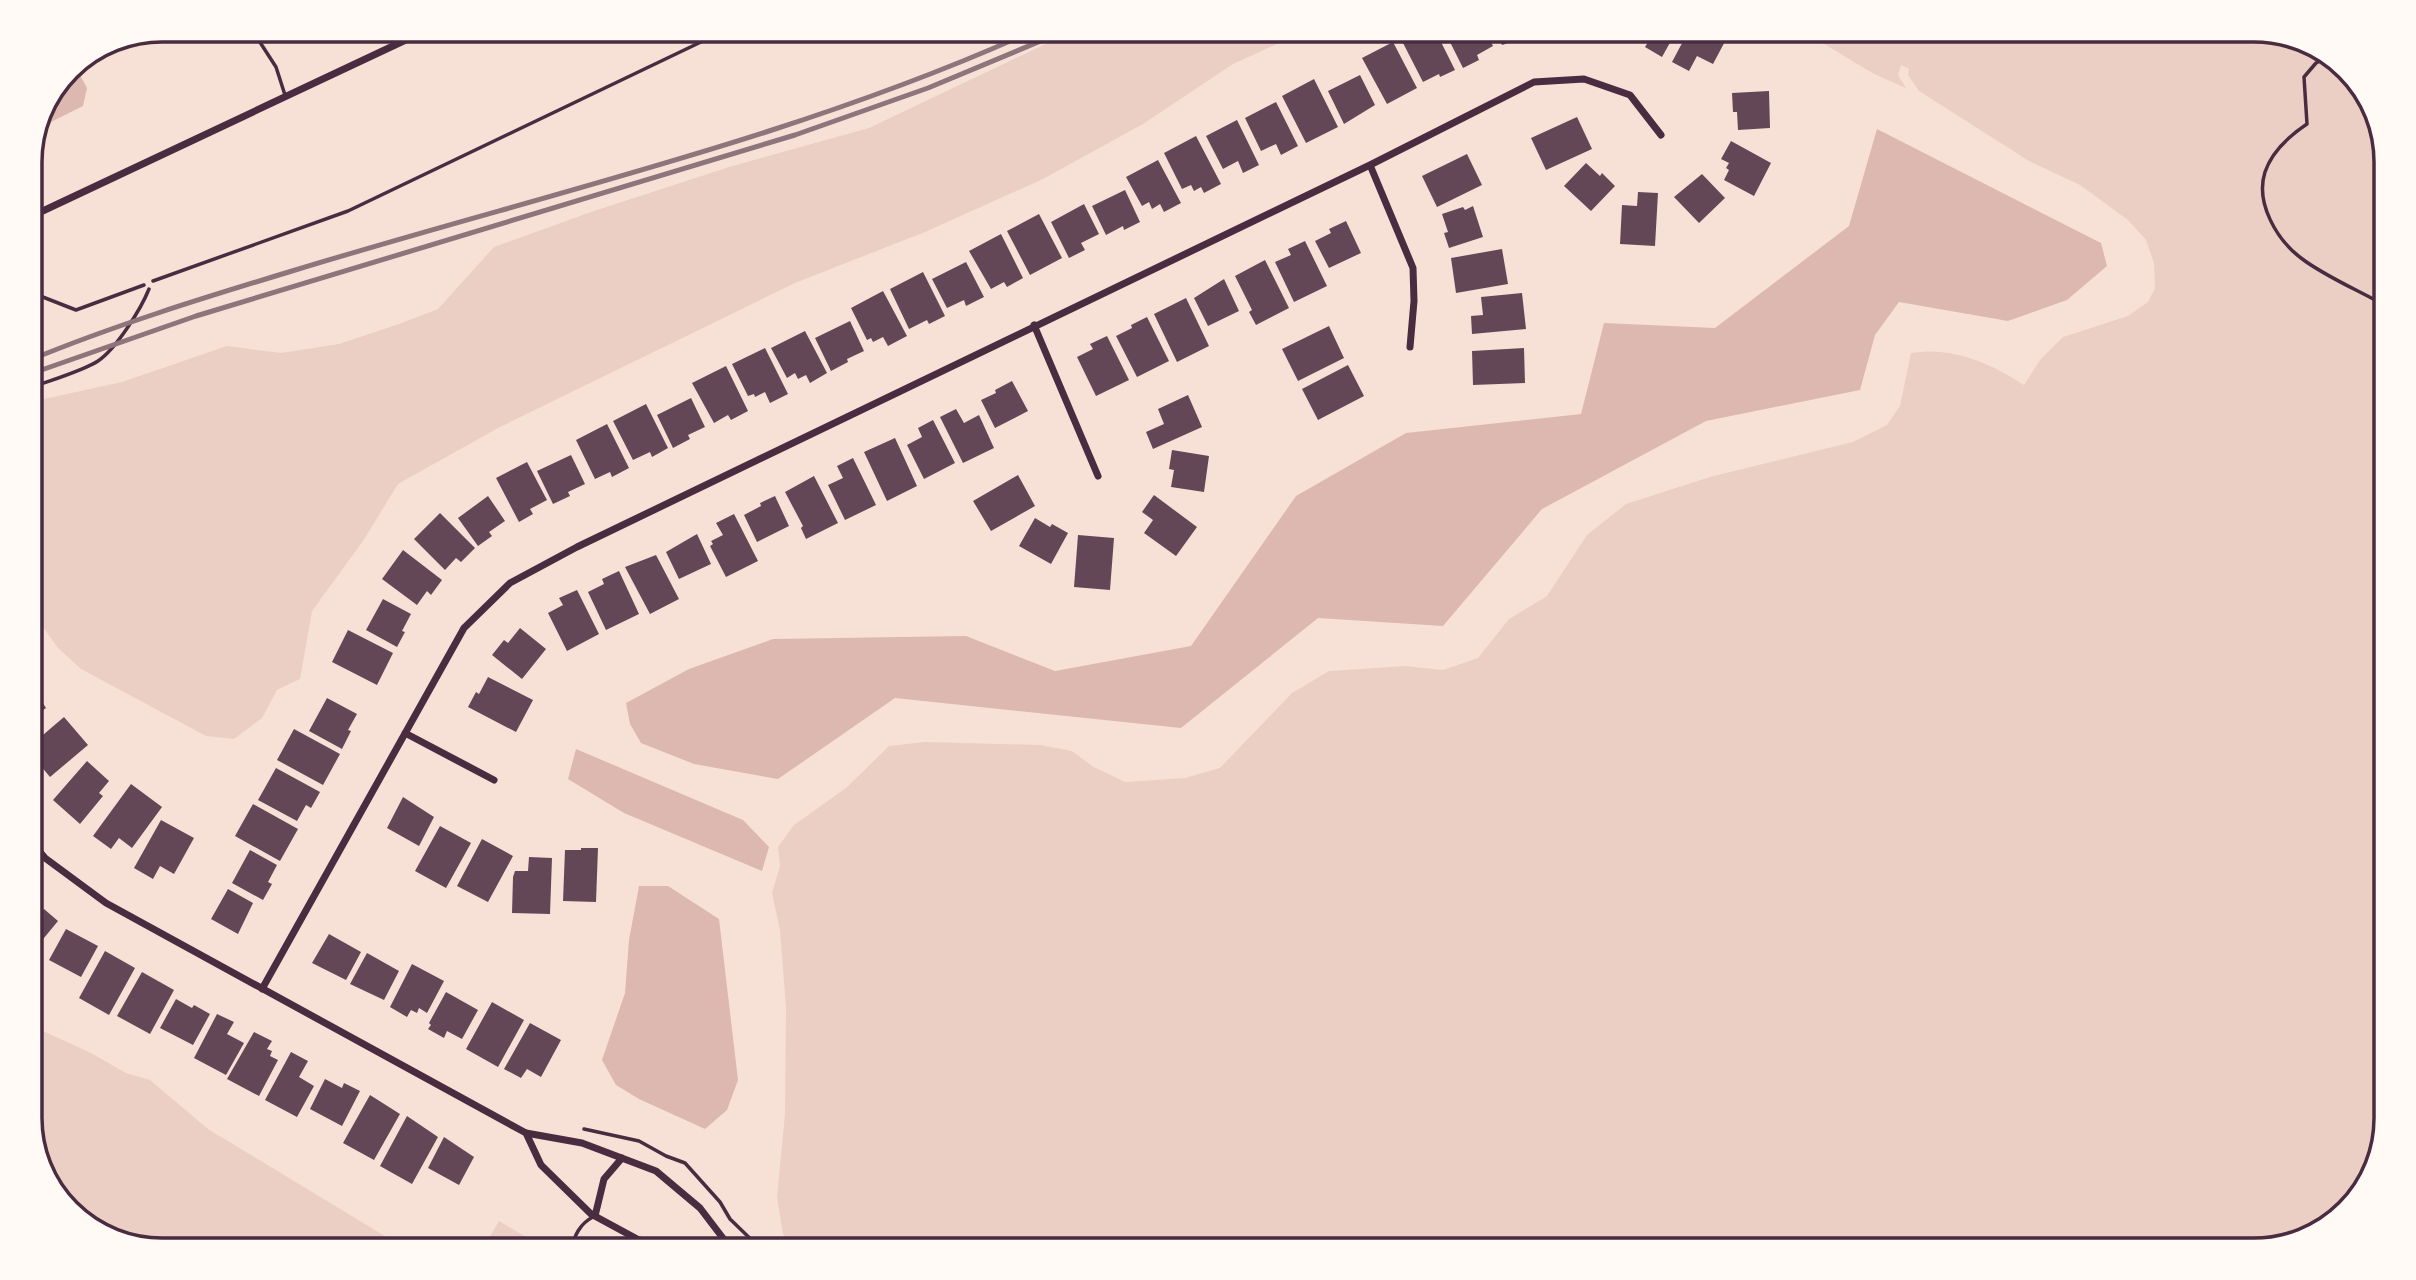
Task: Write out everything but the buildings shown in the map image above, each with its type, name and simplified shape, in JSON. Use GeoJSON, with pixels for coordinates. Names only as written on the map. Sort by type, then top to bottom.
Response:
{"type":"FeatureCollection","features":[{"type":"Feature","properties":{"kind":"street"},"geometry":{"type":"LineString","coordinates":[[42,211],[402,42]]}},
{"type":"Feature","properties":{"kind":"street"},"geometry":{"type":"LineString","coordinates":[[262,989],[464,628],[510,583],[589,541],[1370,165],[1534,82],[1584,79],[1630,95],[1661,135]]}},
{"type":"Feature","properties":{"kind":"street"},"geometry":{"type":"LineString","coordinates":[[1370,165],[1413,268],[1414,301],[1410,347]]}},
{"type":"Feature","properties":{"kind":"street"},"geometry":{"type":"LineString","coordinates":[[1034,325],[1098,476]]}},
{"type":"Feature","properties":{"kind":"street"},"geometry":{"type":"LineString","coordinates":[[405,733],[494,780]]}},
{"type":"Feature","properties":{"kind":"street"},"geometry":{"type":"LineString","coordinates":[[42,854],[106,903],[526,1133],[582,1143],[656,1171],[699,1208],[723,1238]]}},
{"type":"Feature","properties":{"kind":"street"},"geometry":{"type":"LineString","coordinates":[[526,1133],[541,1165],[595,1216],[635,1238]]}},
{"type":"Feature","properties":{"kind":"street"},"geometry":{"type":"LineString","coordinates":[[595,1216],[604,1179],[622,1158]]}},
{"type":"Feature","properties":{"kind":"lane"},"geometry":{"type":"LineString","coordinates":[[260,42],[276,67],[286,97]]}},
{"type":"Feature","properties":{"kind":"lane"},"geometry":{"type":"LineString","coordinates":[[153,281],[348,211],[701,42]]}},
{"type":"Feature","properties":{"kind":"lane"},"geometry":{"type":"LineString","coordinates":[[575,1238],[579,1228],[595,1216]]}},
{"type":"Feature","properties":{"kind":"path"},"geometry":{"type":"LineString","coordinates":[[2320,61],[2304,77],[2306,124],[2281,144],[2265,172],[2263,191],[2272,223],[2280,238],[2301,259],[2374,299]]}},
{"type":"Feature","properties":{"kind":"path"},"geometry":{"type":"LineString","coordinates":[[42,297],[76,310],[153,281]]}},
{"type":"Feature","properties":{"kind":"path"},"geometry":{"type":"LineString","coordinates":[[42,383],[98,361],[116,342],[144,301],[153,281]]}},
{"type":"Feature","properties":{"kind":"shaded area"},"geometry":{"type":"Polygon","coordinates":[[[1050,42],[1282,42],[1233,64],[1143,124],[1041,180],[925,232],[795,283],[498,428],[398,484],[363,541],[312,611],[300,679],[277,690],[262,718],[234,739],[206,736],[81,669],[58,648],[42,626],[42,399],[122,382],[227,346],[281,353],[339,344],[438,309],[494,247],[729,167],[869,128],[1050,42]]]}},
{"type":"Feature","properties":{"kind":"shaded area"},"geometry":{"type":"Polygon","coordinates":[[[1821,42],[2270,43],[2307,54],[2321,62],[2354,95],[2368,123],[2374,154],[2374,1118],[2370,1149],[2362,1171],[2344,1197],[2321,1218],[2307,1226],[2293,1232],[2254,1238],[786,1238],[783,1234],[777,1197],[785,1114],[786,1008],[780,930],[772,893],[780,866],[778,847],[794,825],[846,788],[889,746],[925,742],[1040,745],[1072,751],[1092,766],[1125,782],[1185,778],[1220,768],[1292,693],[1329,671],[1405,666],[1443,670],[1478,658],[1509,619],[1547,596],[1587,535],[1626,504],[1710,477],[1853,442],[1887,425],[1900,406],[1911,353],[1926,351],[1956,354],[1984,363],[2024,385],[2040,360],[2063,337],[2128,316],[2148,302],[2155,288],[2154,263],[2146,240],[2128,220],[2080,185],[2029,161],[1919,91],[1908,75],[1909,69],[1901,65],[1898,75],[1906,88],[1874,74],[1821,42]]]}},
{"type":"Feature","properties":{"kind":"shaded area"},"geometry":{"type":"Polygon","coordinates":[[[80,75],[87,88],[83,106],[49,123],[67,89],[80,75]]]}},
{"type":"Feature","properties":{"kind":"shaded area"},"geometry":{"type":"Polygon","coordinates":[[[1877,129],[2101,243],[2107,266],[2067,300],[2008,321],[1899,302],[1875,335],[1860,390],[1706,421],[1542,509],[1443,626],[1318,618],[1181,728],[895,698],[778,779],[694,764],[641,743],[630,724],[626,703],[689,669],[773,639],[966,636],[1055,671],[1191,646],[1296,496],[1406,433],[1581,414],[1604,323],[1715,328],[1849,226],[1877,129]]]}},
{"type":"Feature","properties":{"kind":"shaded area"},"geometry":{"type":"Polygon","coordinates":[[[576,749],[743,820],[769,847],[762,871],[624,813],[568,779],[576,749]]]}},
{"type":"Feature","properties":{"kind":"shaded area"},"geometry":{"type":"Polygon","coordinates":[[[639,886],[668,886],[719,919],[738,1080],[727,1110],[705,1129],[639,1099],[616,1085],[602,1060],[625,993],[629,940],[639,886]]]}},
{"type":"Feature","properties":{"kind":"shaded area"},"geometry":{"type":"Polygon","coordinates":[[[42,1031],[126,1073],[150,1080],[208,1129],[388,1238],[146,1237],[109,1226],[95,1218],[62,1185],[48,1157],[42,1126],[42,1031]]]}},
{"type":"Feature","properties":{"kind":"shaded area"},"geometry":{"type":"Polygon","coordinates":[[[499,1221],[528,1238],[489,1238],[499,1221]]]}},
{"type":"Feature","properties":{"kind":"railway"},"geometry":{"type":"LineString","coordinates":[[42,355],[225,291],[761,134],[853,103],[1007,42]]}},
{"type":"Feature","properties":{"kind":"railway"},"geometry":{"type":"LineString","coordinates":[[42,370],[196,316],[795,135],[928,88],[1038,42]]}}]}
